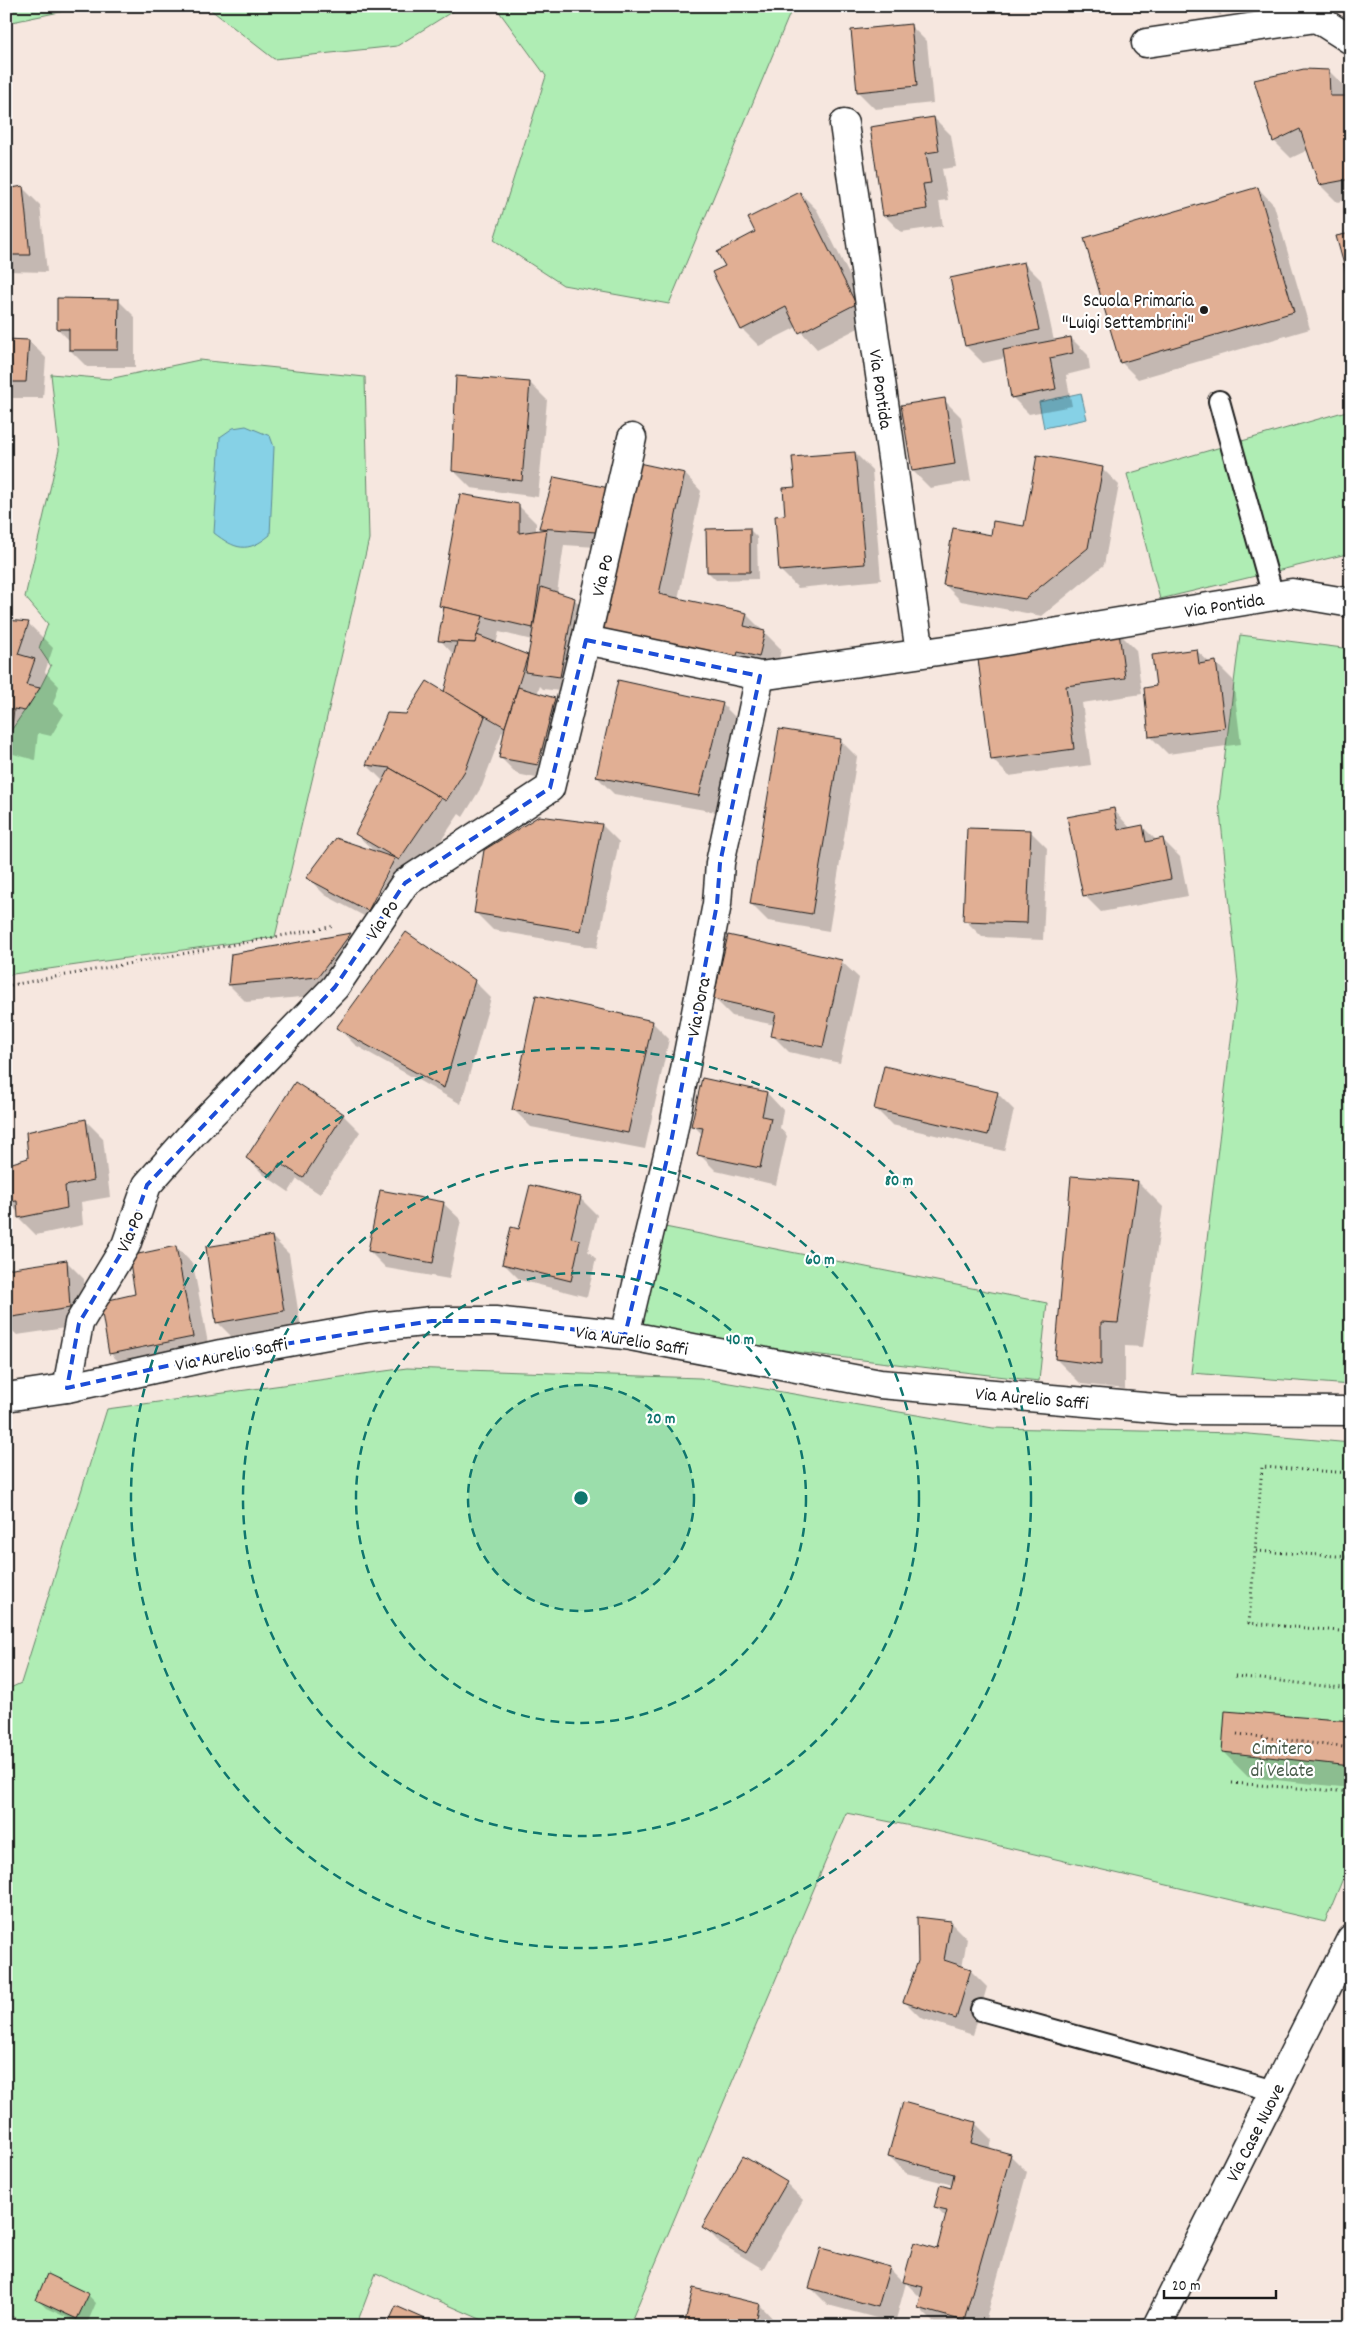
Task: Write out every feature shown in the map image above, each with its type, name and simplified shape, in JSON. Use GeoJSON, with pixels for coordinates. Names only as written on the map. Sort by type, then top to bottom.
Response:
{"type":"FeatureCollection","features":[{"type":"Feature","properties":{"kind":"street"},"geometry":{"type":"LineString","coordinates":[[1146,43],[1307,12],[1351,40]]}},
{"type":"Feature","properties":{"kind":"street","name":"Via Pontida"},"geometry":{"type":"LineString","coordinates":[[844,124],[920,653]]}},
{"type":"Feature","properties":{"kind":"street","name":"Via Po"},"geometry":{"type":"LineString","coordinates":[[67,1388],[79,1323],[126,1245],[147,1185],[194,1132],[335,987],[405,883],[550,788],[632,438]]}},
{"type":"Feature","properties":{"kind":"street","name":"Via Pontida"},"geometry":{"type":"LineString","coordinates":[[586,640],[760,676],[920,653],[1294,593],[1351,603]]}},
{"type":"Feature","properties":{"kind":"street","name":"Via Dora"},"geometry":{"type":"LineString","coordinates":[[625,1335],[671,1142],[717,904],[720,863],[760,676]]}},
{"type":"Feature","properties":{"kind":"street","name":"Via Aurelio Saffi"},"geometry":{"type":"LineString","coordinates":[[6,1397],[67,1388],[220,1354],[367,1328],[432,1321],[494,1321],[625,1335],[880,1384],[1178,1410],[1351,1411]]}},
{"type":"Feature","properties":{"kind":"street","name":"Via Case Nuove"},"geometry":{"type":"LineString","coordinates":[[1157,2326],[1351,1939]]}},
{"type":"Feature","properties":{"kind":"lane"},"geometry":{"type":"LineString","coordinates":[[1220,401],[1273,596]]}},
{"type":"Feature","properties":{"kind":"lane"},"geometry":{"type":"LineString","coordinates":[[981,2010],[1275,2091]]}},
{"type":"Feature","properties":{"kind":"path"},"geometry":{"type":"LineString","coordinates":[[6,986],[381,918]]}},
{"type":"Feature","properties":{"kind":"path"},"geometry":{"type":"LineString","coordinates":[[1351,1473],[1262,1467],[1249,1623],[1351,1632]]}},
{"type":"Feature","properties":{"kind":"path"},"geometry":{"type":"LineString","coordinates":[[1256,1551],[1351,1557]]}},
{"type":"Feature","properties":{"kind":"path"},"geometry":{"type":"LineString","coordinates":[[1235,1676],[1351,1690]]}},
{"type":"Feature","properties":{"kind":"path"},"geometry":{"type":"LineString","coordinates":[[1236,1734],[1351,1748]]}},
{"type":"Feature","properties":{"kind":"path"},"geometry":{"type":"LineString","coordinates":[[1232,1783],[1351,1792]]}},
{"type":"Feature","properties":{"kind":"highlighted area"},"geometry":{"type":"Polygon","coordinates":[[[586,640],[760,676],[720,863],[717,904],[671,1142],[625,1335],[495,1321],[432,1321],[221,1354],[67,1388],[79,1323],[126,1245],[147,1185],[335,987],[405,883],[550,788],[586,640]]]}},
{"type":"Feature","properties":{"kind":"green space"},"geometry":{"type":"Polygon","coordinates":[[[6,6],[88,6],[12,22],[6,29],[6,6]]]}},
{"type":"Feature","properties":{"kind":"green space"},"geometry":{"type":"Polygon","coordinates":[[[206,6],[461,6],[397,46],[274,59],[206,6]]]}},
{"type":"Feature","properties":{"kind":"green space"},"geometry":{"type":"Polygon","coordinates":[[[495,6],[793,6],[669,304],[563,285],[494,240],[546,76],[495,6]]]}},
{"type":"Feature","properties":{"kind":"green space"},"geometry":{"type":"Polygon","coordinates":[[[199,360],[365,377],[369,539],[275,937],[6,975],[6,738],[40,688],[51,666],[39,648],[48,624],[25,597],[59,450],[51,374],[109,379],[199,360]]]}},
{"type":"Feature","properties":{"kind":"green space"},"geometry":{"type":"Polygon","coordinates":[[[1350,410],[1351,553],[1160,599],[1127,474],[1350,410]]]}},
{"type":"Feature","properties":{"kind":"green space"},"geometry":{"type":"Polygon","coordinates":[[[1240,635],[1351,649],[1351,1385],[1191,1373],[1238,982],[1219,803],[1240,635]]]}},
{"type":"Feature","properties":{"kind":"green space"},"geometry":{"type":"Polygon","coordinates":[[[665,1227],[1047,1303],[1039,1381],[804,1353],[638,1327],[665,1227]]]}},
{"type":"Feature","properties":{"kind":"green space","name":"Cimitero di Velate"},"geometry":{"type":"Polygon","coordinates":[[[407,1368],[700,1378],[993,1428],[1238,1433],[1351,1443],[1351,1859],[1325,1922],[936,1831],[846,1813],[629,2326],[496,2326],[376,2273],[356,2326],[34,2326],[6,2314],[6,1690],[21,1683],[107,1409],[407,1368]]]}},
{"type":"Feature","properties":{"kind":"water"},"geometry":{"type":"Polygon","coordinates":[[[1081,393],[1087,419],[1044,428],[1039,402],[1081,393]]]}},
{"type":"Feature","properties":{"kind":"water"},"geometry":{"type":"Polygon","coordinates":[[[246,426],[270,436],[274,447],[270,535],[255,545],[241,547],[228,543],[214,533],[220,437],[233,428],[246,426]]]}},
{"type":"Feature","properties":{"kind":"building"},"geometry":{"type":"Polygon","coordinates":[[[911,24],[917,86],[857,92],[851,30],[911,24]]]}},
{"type":"Feature","properties":{"kind":"building"},"geometry":{"type":"Polygon","coordinates":[[[1304,69],[1329,70],[1330,96],[1351,96],[1351,179],[1319,185],[1300,129],[1273,142],[1254,80],[1304,69]]]}},
{"type":"Feature","properties":{"kind":"building"},"geometry":{"type":"Polygon","coordinates":[[[934,117],[939,151],[926,153],[931,183],[923,184],[927,209],[883,216],[870,127],[934,117]]]}},
{"type":"Feature","properties":{"kind":"building"},"geometry":{"type":"Polygon","coordinates":[[[23,186],[30,255],[6,255],[6,189],[23,186]]]}},
{"type":"Feature","properties":{"kind":"building","name":"Scuola Primaria \"Luigi Settembrini\""},"geometry":{"type":"Polygon","coordinates":[[[1258,187],[1294,312],[1120,363],[1084,238],[1258,187]]]}},
{"type":"Feature","properties":{"kind":"building"},"geometry":{"type":"Polygon","coordinates":[[[800,192],[856,304],[799,333],[786,307],[741,330],[712,272],[725,266],[717,252],[755,232],[748,218],[800,192]]]}},
{"type":"Feature","properties":{"kind":"building"},"geometry":{"type":"Polygon","coordinates":[[[1351,233],[1351,290],[1336,236],[1351,233]]]}},
{"type":"Feature","properties":{"kind":"building"},"geometry":{"type":"Polygon","coordinates":[[[1024,262],[1039,330],[965,346],[950,278],[1024,262]]]}},
{"type":"Feature","properties":{"kind":"building"},"geometry":{"type":"Polygon","coordinates":[[[57,298],[119,299],[118,350],[69,350],[69,329],[57,329],[57,298]]]}},
{"type":"Feature","properties":{"kind":"building"},"geometry":{"type":"Polygon","coordinates":[[[1071,337],[1073,353],[1050,358],[1056,389],[1011,398],[1003,350],[1071,337]]]}},
{"type":"Feature","properties":{"kind":"building"},"geometry":{"type":"Polygon","coordinates":[[[6,339],[29,340],[26,382],[6,382],[6,339]]]}},
{"type":"Feature","properties":{"kind":"building"},"geometry":{"type":"Polygon","coordinates":[[[456,376],[530,382],[522,481],[452,471],[456,376]]]}},
{"type":"Feature","properties":{"kind":"building"},"geometry":{"type":"Polygon","coordinates":[[[945,398],[955,464],[912,471],[901,405],[945,398]]]}},
{"type":"Feature","properties":{"kind":"building"},"geometry":{"type":"Polygon","coordinates":[[[855,452],[865,564],[779,571],[775,516],[785,515],[783,488],[795,487],[792,457],[855,452]]]}},
{"type":"Feature","properties":{"kind":"building"},"geometry":{"type":"Polygon","coordinates":[[[1037,455],[1103,467],[1088,548],[1025,599],[943,585],[953,528],[991,535],[993,521],[1024,526],[1037,455]]]}},
{"type":"Feature","properties":{"kind":"building"},"geometry":{"type":"Polygon","coordinates":[[[634,462],[685,473],[659,594],[747,613],[744,626],[765,631],[759,657],[738,652],[736,659],[597,628],[634,462]]]}},
{"type":"Feature","properties":{"kind":"building"},"geometry":{"type":"Polygon","coordinates":[[[554,477],[609,488],[596,532],[539,528],[554,477]]]}},
{"type":"Feature","properties":{"kind":"building"},"geometry":{"type":"Polygon","coordinates":[[[460,494],[519,504],[519,533],[547,529],[533,628],[439,606],[460,494]]]}},
{"type":"Feature","properties":{"kind":"building"},"geometry":{"type":"Polygon","coordinates":[[[750,528],[750,572],[707,572],[706,529],[750,528]]]}},
{"type":"Feature","properties":{"kind":"building"},"geometry":{"type":"Polygon","coordinates":[[[541,587],[575,598],[560,677],[525,672],[541,587]]]}},
{"type":"Feature","properties":{"kind":"building"},"geometry":{"type":"Polygon","coordinates":[[[444,607],[483,616],[475,643],[438,641],[444,607]]]}},
{"type":"Feature","properties":{"kind":"building"},"geometry":{"type":"Polygon","coordinates":[[[6,620],[29,622],[18,654],[35,659],[26,685],[40,688],[25,711],[14,709],[11,736],[6,735],[6,620]]]}},
{"type":"Feature","properties":{"kind":"building"},"geometry":{"type":"Polygon","coordinates":[[[1119,632],[1125,678],[1066,686],[1074,749],[991,760],[977,651],[1119,632]]]}},
{"type":"Feature","properties":{"kind":"building"},"geometry":{"type":"Polygon","coordinates":[[[477,635],[528,655],[505,727],[444,692],[457,642],[475,643],[477,635]]]}},
{"type":"Feature","properties":{"kind":"building"},"geometry":{"type":"Polygon","coordinates":[[[1197,649],[1199,664],[1216,661],[1225,728],[1149,737],[1144,688],[1156,686],[1152,655],[1197,649]]]}},
{"type":"Feature","properties":{"kind":"building"},"geometry":{"type":"Polygon","coordinates":[[[618,680],[723,703],[699,796],[596,777],[618,680]]]}},
{"type":"Feature","properties":{"kind":"building"},"geometry":{"type":"Polygon","coordinates":[[[427,681],[485,716],[466,769],[446,801],[390,768],[366,765],[387,713],[406,714],[427,681]]]}},
{"type":"Feature","properties":{"kind":"building"},"geometry":{"type":"Polygon","coordinates":[[[518,687],[555,698],[538,765],[499,758],[505,727],[518,687]]]}},
{"type":"Feature","properties":{"kind":"building"},"geometry":{"type":"Polygon","coordinates":[[[779,729],[841,739],[812,914],[750,904],[779,729]]]}},
{"type":"Feature","properties":{"kind":"building"},"geometry":{"type":"Polygon","coordinates":[[[390,768],[441,798],[399,860],[355,834],[390,768]]]}},
{"type":"Feature","properties":{"kind":"building"},"geometry":{"type":"Polygon","coordinates":[[[1114,808],[1118,830],[1143,825],[1146,842],[1163,838],[1171,879],[1083,896],[1067,817],[1114,808]]]}},
{"type":"Feature","properties":{"kind":"building"},"geometry":{"type":"Polygon","coordinates":[[[539,816],[602,824],[581,931],[474,913],[484,850],[539,816]]]}},
{"type":"Feature","properties":{"kind":"building"},"geometry":{"type":"Polygon","coordinates":[[[967,828],[1031,830],[1027,923],[963,921],[967,828]]]}},
{"type":"Feature","properties":{"kind":"building"},"geometry":{"type":"Polygon","coordinates":[[[336,838],[395,858],[368,911],[306,878],[336,838]]]}},
{"type":"Feature","properties":{"kind":"building"},"geometry":{"type":"Polygon","coordinates":[[[406,932],[475,980],[444,1088],[336,1028],[406,932]]]}},
{"type":"Feature","properties":{"kind":"building"},"geometry":{"type":"Polygon","coordinates":[[[351,933],[318,977],[228,985],[231,954],[351,933]]]}},
{"type":"Feature","properties":{"kind":"building"},"geometry":{"type":"Polygon","coordinates":[[[728,935],[842,960],[823,1047],[771,1036],[776,1013],[713,999],[728,935]]]}},
{"type":"Feature","properties":{"kind":"building"},"geometry":{"type":"Polygon","coordinates":[[[536,995],[653,1021],[628,1133],[512,1110],[536,995]]]}},
{"type":"Feature","properties":{"kind":"building"},"geometry":{"type":"Polygon","coordinates":[[[884,1066],[998,1092],[988,1135],[874,1109],[884,1066]]]}},
{"type":"Feature","properties":{"kind":"building"},"geometry":{"type":"Polygon","coordinates":[[[702,1078],[767,1092],[762,1116],[771,1118],[760,1168],[697,1155],[703,1128],[691,1126],[702,1078]]]}},
{"type":"Feature","properties":{"kind":"building"},"geometry":{"type":"Polygon","coordinates":[[[295,1082],[344,1114],[303,1178],[280,1163],[272,1176],[246,1158],[295,1082]]]}},
{"type":"Feature","properties":{"kind":"building"},"geometry":{"type":"Polygon","coordinates":[[[86,1119],[94,1180],[65,1186],[67,1208],[18,1218],[17,1201],[6,1202],[6,1165],[28,1158],[26,1132],[86,1119]]]}},
{"type":"Feature","properties":{"kind":"building"},"geometry":{"type":"Polygon","coordinates":[[[1071,1176],[1138,1181],[1118,1323],[1101,1322],[1101,1365],[1055,1359],[1071,1176]]]}},
{"type":"Feature","properties":{"kind":"building"},"geometry":{"type":"Polygon","coordinates":[[[530,1185],[581,1197],[571,1238],[580,1240],[571,1281],[502,1264],[511,1227],[519,1229],[530,1185]]]}},
{"type":"Feature","properties":{"kind":"building"},"geometry":{"type":"Polygon","coordinates":[[[380,1190],[444,1202],[433,1263],[368,1251],[380,1190]]]}},
{"type":"Feature","properties":{"kind":"building"},"geometry":{"type":"Polygon","coordinates":[[[272,1236],[284,1311],[216,1323],[206,1247],[272,1236]]]}},
{"type":"Feature","properties":{"kind":"building"},"geometry":{"type":"Polygon","coordinates":[[[176,1246],[193,1337],[109,1354],[100,1302],[135,1294],[129,1256],[176,1246]]]}},
{"type":"Feature","properties":{"kind":"building"},"geometry":{"type":"Polygon","coordinates":[[[67,1260],[70,1308],[6,1318],[6,1269],[67,1260]]]}},
{"type":"Feature","properties":{"kind":"building"},"geometry":{"type":"Polygon","coordinates":[[[1225,1711],[1351,1721],[1351,1766],[1222,1752],[1225,1711]]]}},
{"type":"Feature","properties":{"kind":"building"},"geometry":{"type":"Polygon","coordinates":[[[917,1917],[951,1921],[944,1960],[971,1969],[956,2019],[903,2002],[918,1961],[917,1917]]]}},
{"type":"Feature","properties":{"kind":"building"},"geometry":{"type":"Polygon","coordinates":[[[903,2102],[976,2122],[971,2143],[1011,2154],[964,2321],[918,2308],[923,2287],[903,2282],[914,2242],[937,2249],[947,2211],[934,2208],[940,2185],[951,2188],[954,2174],[888,2156],[903,2102]]]}},
{"type":"Feature","properties":{"kind":"building"},"geometry":{"type":"Polygon","coordinates":[[[743,2156],[787,2182],[746,2253],[702,2227],[743,2156]]]}},
{"type":"Feature","properties":{"kind":"building"},"geometry":{"type":"Polygon","coordinates":[[[821,2248],[890,2267],[878,2307],[809,2288],[821,2248]]]}},
{"type":"Feature","properties":{"kind":"building"},"geometry":{"type":"Polygon","coordinates":[[[47,2274],[89,2294],[77,2319],[36,2300],[47,2274]]]}},
{"type":"Feature","properties":{"kind":"building"},"geometry":{"type":"Polygon","coordinates":[[[693,2288],[760,2304],[755,2326],[684,2326],[693,2288]]]}},
{"type":"Feature","properties":{"kind":"building"},"geometry":{"type":"Polygon","coordinates":[[[396,2306],[441,2326],[387,2326],[396,2306]]]}},
{"type":"Feature","properties":{"kind":"place","name":"Scuola Primaria \"Luigi Settembrini\""},"geometry":{"type":"Point","coordinates":[1204,310]}}]}
